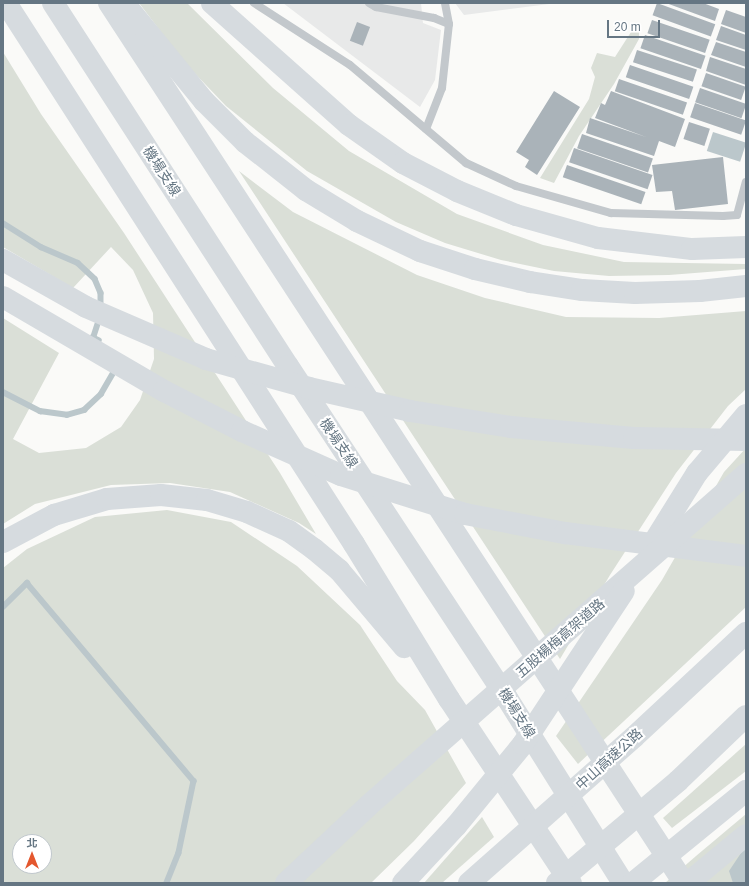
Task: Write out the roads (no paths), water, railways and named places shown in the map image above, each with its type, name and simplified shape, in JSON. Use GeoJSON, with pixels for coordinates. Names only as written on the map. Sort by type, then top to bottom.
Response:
{"type":"FeatureCollection","features":[{"type":"Feature","properties":{"kind":"highway"},"geometry":{"type":"LineString","coordinates":[[6,3],[354,544],[470,732],[571,883]]}},
{"type":"Feature","properties":{"kind":"highway","name":"機場支線"},"geometry":{"type":"LineString","coordinates":[[53,3],[288,366],[508,698],[623,883]]}},
{"type":"Feature","properties":{"kind":"highway"},"geometry":{"type":"LineString","coordinates":[[109,3],[684,883]]}},
{"type":"Feature","properties":{"kind":"highway"},"geometry":{"type":"LineString","coordinates":[[124,3],[204,101],[246,142],[306,190],[357,221],[420,251],[475,269],[530,282],[582,290],[635,293],[700,291],[746,286]]}},
{"type":"Feature","properties":{"kind":"highway"},"geometry":{"type":"LineString","coordinates":[[212,3],[349,125],[403,163],[456,191],[516,216],[598,238],[692,249],[746,247]]}},
{"type":"Feature","properties":{"kind":"highway"},"geometry":{"type":"LineString","coordinates":[[3,260],[86,307],[206,359],[309,388],[410,411],[519,428],[634,438],[746,440]]}},
{"type":"Feature","properties":{"kind":"highway"},"geometry":{"type":"LineString","coordinates":[[3,297],[75,341],[242,431],[341,475],[465,514],[565,534],[682,550],[746,556]]}},
{"type":"Feature","properties":{"kind":"highway"},"geometry":{"type":"LineString","coordinates":[[404,883],[456,826],[523,744],[582,657],[697,473],[746,415]]}},
{"type":"Feature","properties":{"kind":"highway","name":"五股楊梅高架道路"},"geometry":{"type":"LineString","coordinates":[[286,883],[369,805],[746,474]]}},
{"type":"Feature","properties":{"kind":"highway"},"geometry":{"type":"LineString","coordinates":[[3,542],[54,515],[107,500],[160,495],[207,500],[247,512],[289,531],[339,570],[449,699]]}},
{"type":"Feature","properties":{"kind":"highway","name":"中山高速公路"},"geometry":{"type":"LineString","coordinates":[[469,883],[634,737],[746,633]]}},
{"type":"Feature","properties":{"kind":"highway"},"geometry":{"type":"LineString","coordinates":[[557,883],[678,781],[746,716]]}},
{"type":"Feature","properties":{"kind":"highway"},"geometry":{"type":"LineString","coordinates":[[633,883],[746,791]]}},
{"type":"Feature","properties":{"kind":"highway"},"geometry":{"type":"LineString","coordinates":[[688,883],[746,835]]}},
{"type":"Feature","properties":{"kind":"lane"},"geometry":{"type":"LineString","coordinates":[[254,3],[350,65],[466,163],[516,186],[611,213],[737,215],[746,182]]}},
{"type":"Feature","properties":{"kind":"lane"},"geometry":{"type":"LineString","coordinates":[[369,3],[376,8],[434,18],[449,24]]}},
{"type":"Feature","properties":{"kind":"lane"},"geometry":{"type":"LineString","coordinates":[[426,129],[442,88],[449,24],[445,3]]}},
{"type":"Feature","properties":{"kind":"waterway"},"geometry":{"type":"LineString","coordinates":[[3,223],[41,247],[78,263],[95,279],[101,293],[101,309]]}},
{"type":"Feature","properties":{"kind":"waterway"},"geometry":{"type":"LineString","coordinates":[[99,341],[93,338],[100,317]]}},
{"type":"Feature","properties":{"kind":"waterway"},"geometry":{"type":"LineString","coordinates":[[3,392],[40,411],[67,415],[84,410],[101,394],[116,368]]}},
{"type":"Feature","properties":{"kind":"waterway"},"geometry":{"type":"LineString","coordinates":[[3,607],[27,583],[194,781],[179,853],[167,883]]}}]}
